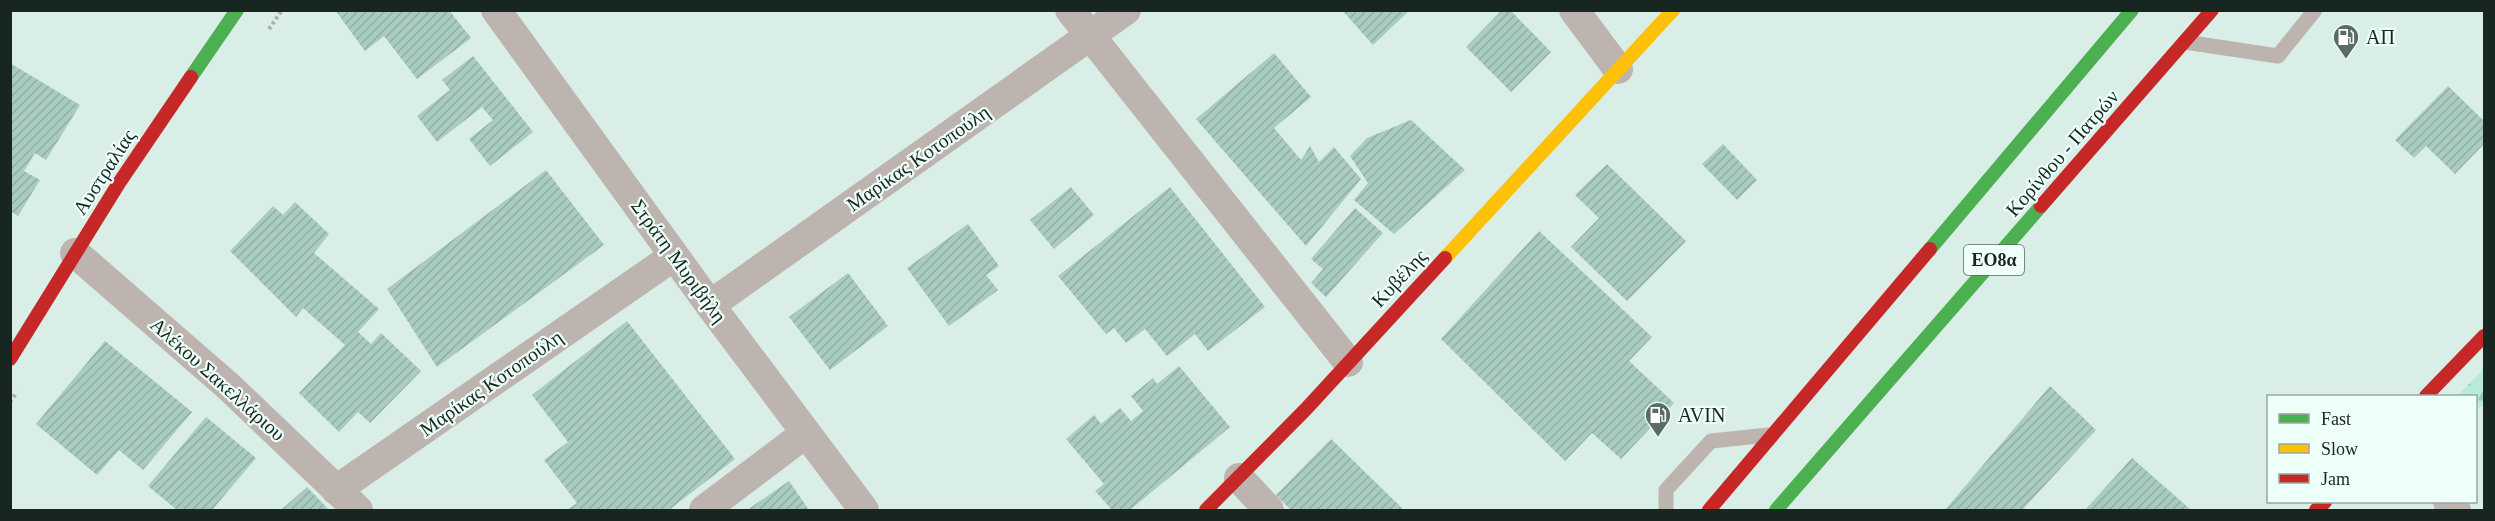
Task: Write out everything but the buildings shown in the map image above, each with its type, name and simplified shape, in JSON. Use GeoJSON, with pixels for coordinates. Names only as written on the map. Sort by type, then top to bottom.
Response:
{"type":"FeatureCollection","features":[{"type":"Feature","properties":{"kind":"main road","name":"Αυστραλίας"},"geometry":{"type":"LineString","coordinates":[[10,359],[119,183],[237,10]]}},
{"type":"Feature","properties":{"kind":"main road","name":"Κυβέλης"},"geometry":{"type":"LineString","coordinates":[[1206,510],[1348,362],[1673,10]]}},
{"type":"Feature","properties":{"kind":"main road","name":"Κορίνθου - Πατρών"},"geometry":{"type":"LineString","coordinates":[[1709,510],[2132,10]]}},
{"type":"Feature","properties":{"kind":"main road","name":"Κορίνθου - Πατρών"},"geometry":{"type":"LineString","coordinates":[[1776,510],[2212,10]]}},
{"type":"Feature","properties":{"kind":"main road"},"geometry":{"type":"LineString","coordinates":[[2427,395],[2484,336]]}},
{"type":"Feature","properties":{"kind":"street","name":"Στράτη Μυριβήλη"},"geometry":{"type":"LineString","coordinates":[[496,10],[710,305],[864,510]]}},
{"type":"Feature","properties":{"kind":"street"},"geometry":{"type":"LineString","coordinates":[[1070,10],[1348,362]]}},
{"type":"Feature","properties":{"kind":"street","name":"Μαρίκας Κοτοπούλη"},"geometry":{"type":"LineString","coordinates":[[710,305],[1126,10]]}},
{"type":"Feature","properties":{"kind":"street"},"geometry":{"type":"LineString","coordinates":[[1574,10],[1618,69]]}},
{"type":"Feature","properties":{"kind":"street","name":"Αλέκου Σακελλάριου"},"geometry":{"type":"LineString","coordinates":[[75,253],[228,387],[357,510]]}},
{"type":"Feature","properties":{"kind":"street","name":"Μαρίκας Κοτοπούλη"},"geometry":{"type":"LineString","coordinates":[[336,490],[674,255]]}},
{"type":"Feature","properties":{"kind":"street"},"geometry":{"type":"LineString","coordinates":[[704,510],[806,433]]}},
{"type":"Feature","properties":{"kind":"street"},"geometry":{"type":"LineString","coordinates":[[1239,478],[1269,510]]}},
{"type":"Feature","properties":{"kind":"lane"},"geometry":{"type":"LineString","coordinates":[[2185,42],[2278,56],[2316,10]]}},
{"type":"Feature","properties":{"kind":"lane"},"geometry":{"type":"LineString","coordinates":[[1666,510],[1666,490],[1711,441],[1774,435]]}},
{"type":"Feature","properties":{"kind":"green space"},"geometry":{"type":"Polygon","coordinates":[[[2484,369],[2484,403],[2477,411],[2477,395],[2458,395],[2484,369]]]}},
{"type":"Feature","properties":{"kind":"traffic: fast"},"geometry":{"type":"LineString","coordinates":[[191,77],[237,10]]}},
{"type":"Feature","properties":{"kind":"traffic: fast"},"geometry":{"type":"LineString","coordinates":[[1930,249],[2132,10]]}},
{"type":"Feature","properties":{"kind":"traffic: fast"},"geometry":{"type":"LineString","coordinates":[[1776,510],[2041,206]]}},
{"type":"Feature","properties":{"kind":"traffic: slow"},"geometry":{"type":"LineString","coordinates":[[1445,258],[1673,10]]}},
{"type":"Feature","properties":{"kind":"traffic: jam"},"geometry":{"type":"LineString","coordinates":[[2041,206],[2212,10]]}},
{"type":"Feature","properties":{"kind":"traffic: jam"},"geometry":{"type":"LineString","coordinates":[[10,359],[119,183],[191,77]]}},
{"type":"Feature","properties":{"kind":"traffic: jam"},"geometry":{"type":"LineString","coordinates":[[1709,510],[1930,249]]}},
{"type":"Feature","properties":{"kind":"traffic: jam"},"geometry":{"type":"LineString","coordinates":[[1206,510],[1306,409],[1445,258]]}},
{"type":"Feature","properties":{"kind":"traffic: jam"},"geometry":{"type":"LineString","coordinates":[[2427,395],[2484,336]]}},
{"type":"Feature","properties":{"kind":"traffic: jam"},"geometry":{"type":"LineString","coordinates":[[2316,510],[2324,503]]}},
{"type":"Feature","properties":{"kind":"place","name":"ΑΠ"},"geometry":{"type":"Point","coordinates":[2346,60]}},
{"type":"Feature","properties":{"kind":"place","name":"AVIN"},"geometry":{"type":"Point","coordinates":[1658,438]}}]}
